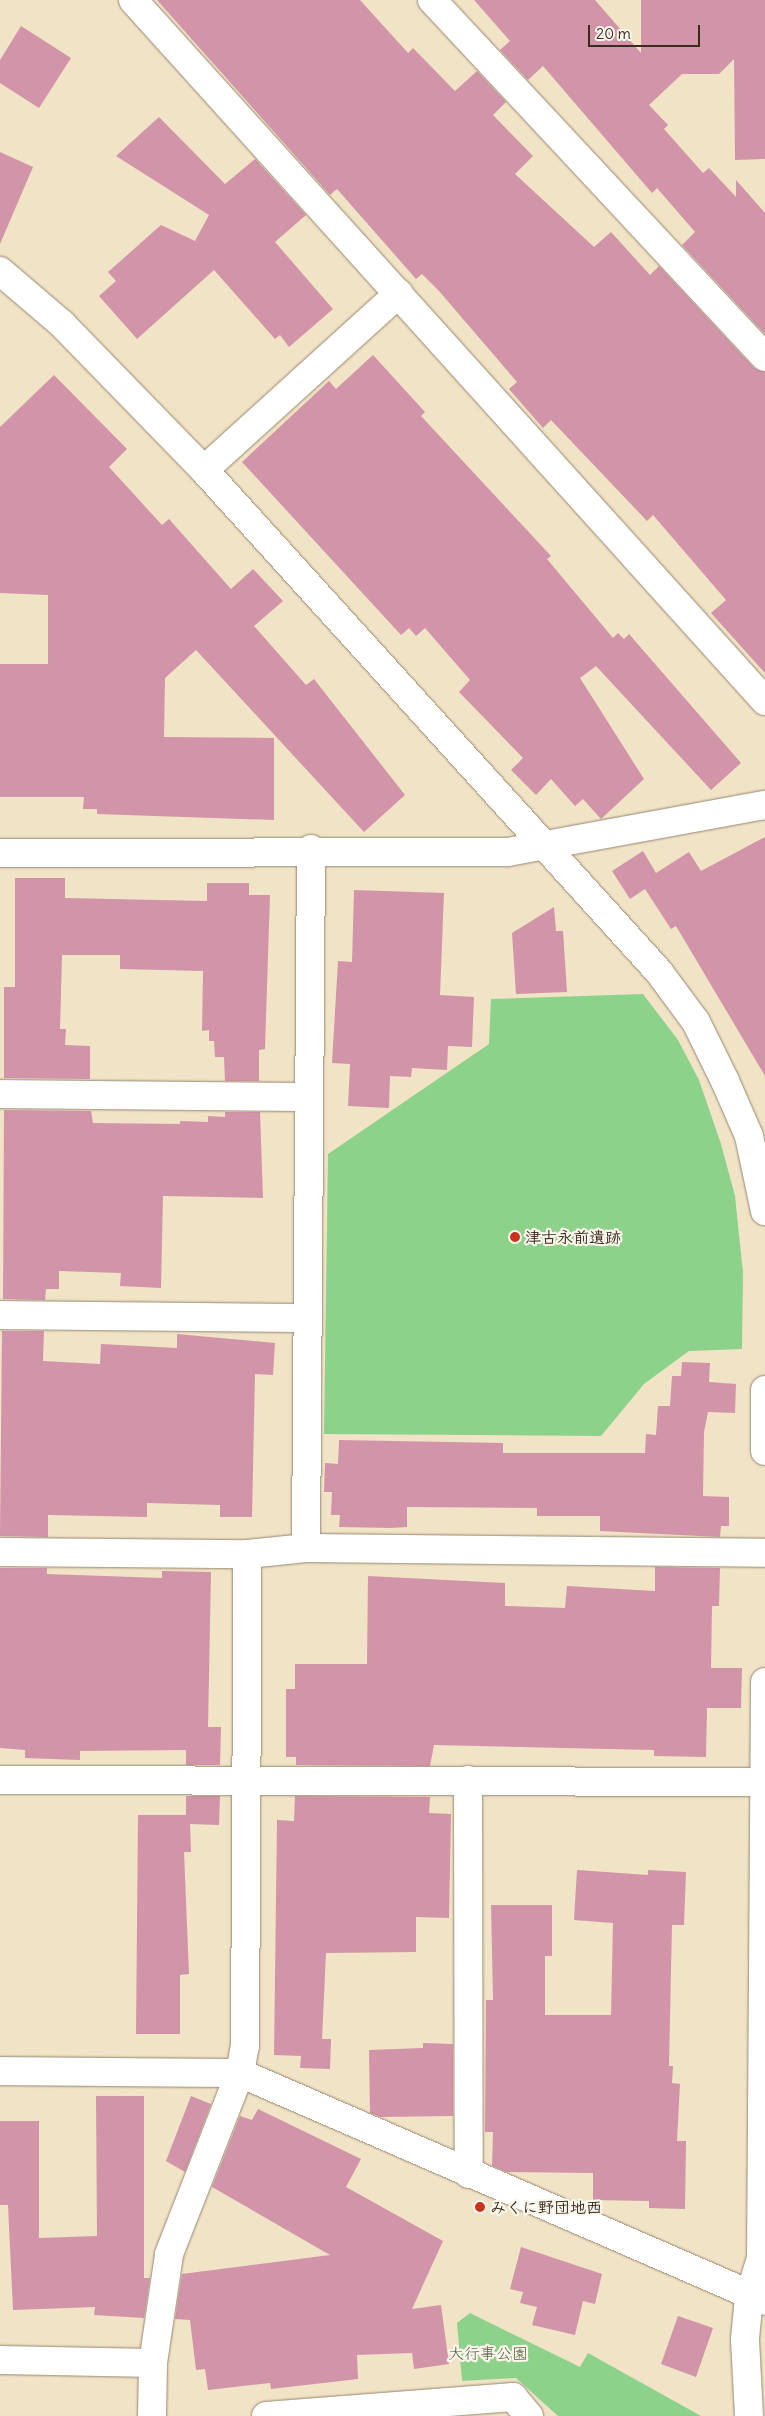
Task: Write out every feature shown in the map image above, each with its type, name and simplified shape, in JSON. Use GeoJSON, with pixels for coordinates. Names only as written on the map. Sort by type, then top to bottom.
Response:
{"type":"FeatureCollection","features":[{"type":"Feature","properties":{"kind":"street"},"geometry":{"type":"LineString","coordinates":[[133,0],[765,701]]}},
{"type":"Feature","properties":{"kind":"street"},"geometry":{"type":"LineString","coordinates":[[432,0],[765,357]]}},
{"type":"Feature","properties":{"kind":"street"},"geometry":{"type":"LineString","coordinates":[[0,271],[62,324],[204,470],[659,972],[696,1022],[749,1136],[765,1211]]}},
{"type":"Feature","properties":{"kind":"street"},"geometry":{"type":"LineString","coordinates":[[204,470],[399,293]]}},
{"type":"Feature","properties":{"kind":"street"},"geometry":{"type":"LineString","coordinates":[[0,853],[311,849],[508,852],[765,805]]}},
{"type":"Feature","properties":{"kind":"street"},"geometry":{"type":"LineString","coordinates":[[306,1548],[311,849]]}},
{"type":"Feature","properties":{"kind":"street"},"geometry":{"type":"LineString","coordinates":[[0,1094],[308,1098]]}},
{"type":"Feature","properties":{"kind":"street"},"geometry":{"type":"LineString","coordinates":[[0,1315],[308,1318]]}},
{"type":"Feature","properties":{"kind":"street"},"geometry":{"type":"LineString","coordinates":[[765,1390],[765,1451]]}},
{"type":"Feature","properties":{"kind":"street"},"geometry":{"type":"LineString","coordinates":[[0,1552],[248,1554],[306,1548],[765,1553]]}},
{"type":"Feature","properties":{"kind":"street"},"geometry":{"type":"LineString","coordinates":[[152,2416],[154,2363],[169,2254],[240,2073],[245,2046],[245,1783],[248,1554]]}},
{"type":"Feature","properties":{"kind":"street"},"geometry":{"type":"LineString","coordinates":[[749,2416],[761,2258],[765,1682]]}},
{"type":"Feature","properties":{"kind":"street"},"geometry":{"type":"LineString","coordinates":[[0,1780],[245,1783],[468,1780],[765,1782]]}},
{"type":"Feature","properties":{"kind":"street"},"geometry":{"type":"LineString","coordinates":[[468,1780],[469,2174]]}},
{"type":"Feature","properties":{"kind":"street"},"geometry":{"type":"LineString","coordinates":[[0,2071],[240,2073],[757,2299]]}},
{"type":"Feature","properties":{"kind":"street"},"geometry":{"type":"LineString","coordinates":[[0,2360],[154,2363]]}},
{"type":"Feature","properties":{"kind":"street"},"geometry":{"type":"LineString","coordinates":[[266,2416],[338,2413],[513,2397],[529,2416]]}},
{"type":"Feature","properties":{"kind":"green space"},"geometry":{"type":"Polygon","coordinates":[[[643,994],[678,1040],[699,1080],[721,1144],[735,1196],[743,1273],[742,1349],[689,1351],[644,1384],[601,1436],[324,1434],[328,1154],[489,1044],[491,999],[643,994]]]}},
{"type":"Feature","properties":{"kind":"green space","name":"大行事公園"},"geometry":{"type":"Polygon","coordinates":[[[470,2313],[580,2367],[588,2353],[701,2416],[558,2416],[516,2378],[462,2381],[457,2323],[470,2313]]]}},
{"type":"Feature","properties":{"kind":"building"},"geometry":{"type":"Polygon","coordinates":[[[157,0],[360,0],[408,53],[413,48],[455,91],[477,71],[506,102],[493,115],[533,156],[515,174],[594,247],[611,232],[650,275],[659,266],[754,368],[765,372],[765,673],[711,613],[726,600],[653,515],[647,521],[551,420],[543,428],[509,389],[517,382],[439,291],[422,274],[416,279],[337,189],[330,195],[157,0]]]}},
{"type":"Feature","properties":{"kind":"building"},"geometry":{"type":"Polygon","coordinates":[[[474,0],[595,0],[641,53],[641,0],[765,0],[765,159],[735,160],[734,59],[719,74],[682,74],[649,105],[668,125],[664,129],[703,173],[709,168],[736,197],[736,180],[765,213],[765,334],[682,245],[695,232],[657,188],[652,193],[543,66],[528,80],[500,50],[510,41],[474,0]]]}},
{"type":"Feature","properties":{"kind":"building"},"geometry":{"type":"Polygon","coordinates":[[[21,26],[71,58],[39,108],[0,83],[0,60],[21,26]]]}},
{"type":"Feature","properties":{"kind":"building"},"geometry":{"type":"Polygon","coordinates":[[[159,117],[225,184],[255,159],[306,215],[275,242],[333,309],[289,347],[280,335],[275,339],[214,270],[137,339],[99,296],[116,281],[108,272],[161,225],[195,241],[209,215],[116,156],[159,117]]]}},
{"type":"Feature","properties":{"kind":"building"},"geometry":{"type":"Polygon","coordinates":[[[0,152],[33,167],[0,244],[0,152]]]}},
{"type":"Feature","properties":{"kind":"building"},"geometry":{"type":"Polygon","coordinates":[[[373,355],[425,412],[421,416],[551,556],[547,559],[613,638],[618,633],[624,639],[629,634],[741,763],[711,790],[596,666],[580,678],[644,779],[601,819],[583,799],[575,806],[551,779],[536,795],[511,770],[523,758],[459,692],[470,680],[425,628],[416,636],[409,628],[401,635],[242,462],[329,381],[336,389],[373,355]]]}},
{"type":"Feature","properties":{"kind":"building"},"geometry":{"type":"Polygon","coordinates":[[[54,375],[127,449],[109,467],[162,525],[169,519],[231,589],[253,569],[283,601],[254,626],[306,685],[314,679],[405,795],[364,832],[196,650],[165,678],[164,737],[274,738],[274,820],[97,814],[97,809],[83,809],[84,797],[0,797],[0,664],[48,664],[48,595],[0,593],[0,427],[54,375]]]}},
{"type":"Feature","properties":{"kind":"building"},"geometry":{"type":"Polygon","coordinates":[[[765,837],[765,1076],[676,926],[671,929],[645,889],[630,899],[612,871],[643,851],[656,873],[689,852],[701,871],[765,837]]]}},
{"type":"Feature","properties":{"kind":"building"},"geometry":{"type":"Polygon","coordinates":[[[15,878],[65,878],[65,898],[207,901],[207,883],[249,883],[249,895],[270,895],[265,1049],[259,1050],[259,1081],[225,1081],[224,1057],[215,1057],[214,1041],[209,1041],[209,1030],[202,1031],[203,971],[120,969],[120,955],[62,955],[60,1029],[66,1029],[65,1045],[90,1046],[90,1079],[4,1078],[4,987],[15,987],[15,878]]]}},
{"type":"Feature","properties":{"kind":"building"},"geometry":{"type":"Polygon","coordinates":[[[354,890],[444,893],[440,995],[474,997],[472,1047],[448,1046],[447,1070],[412,1068],[411,1077],[390,1076],[389,1108],[348,1106],[350,1064],[332,1063],[338,961],[352,962],[354,890]]]}},
{"type":"Feature","properties":{"kind":"building"},"geometry":{"type":"Polygon","coordinates":[[[554,907],[556,931],[563,931],[567,992],[516,994],[512,933],[554,907]]]}},
{"type":"Feature","properties":{"kind":"building"},"geometry":{"type":"Polygon","coordinates":[[[4,1110],[91,1111],[93,1123],[180,1124],[180,1121],[208,1122],[208,1116],[225,1117],[225,1112],[260,1112],[263,1198],[163,1196],[161,1288],[120,1286],[121,1273],[59,1271],[59,1289],[46,1289],[45,1300],[3,1299],[4,1110]]]}},
{"type":"Feature","properties":{"kind":"building"},"geometry":{"type":"Polygon","coordinates":[[[2,1331],[44,1331],[43,1361],[100,1364],[101,1344],[177,1348],[177,1334],[275,1343],[273,1375],[255,1374],[252,1517],[220,1517],[220,1505],[147,1503],[147,1517],[48,1515],[48,1537],[0,1536],[2,1331]]]}},
{"type":"Feature","properties":{"kind":"building"},"geometry":{"type":"Polygon","coordinates":[[[682,1362],[710,1363],[709,1382],[736,1384],[735,1413],[708,1412],[704,1432],[703,1496],[729,1497],[729,1526],[721,1526],[720,1537],[600,1531],[600,1516],[537,1516],[537,1508],[407,1507],[407,1527],[391,1528],[339,1527],[340,1515],[331,1515],[332,1492],[324,1492],[325,1463],[338,1464],[339,1440],[503,1443],[503,1453],[645,1453],[646,1434],[656,1435],[658,1406],[670,1406],[672,1376],[681,1376],[682,1362]]]}},
{"type":"Feature","properties":{"kind":"building"},"geometry":{"type":"Polygon","coordinates":[[[655,1567],[720,1568],[719,1606],[712,1606],[711,1668],[742,1668],[741,1708],[707,1708],[706,1757],[654,1756],[654,1750],[434,1745],[430,1766],[296,1765],[296,1757],[286,1757],[286,1689],[295,1689],[295,1664],[367,1664],[368,1576],[505,1583],[505,1606],[565,1608],[567,1586],[655,1591],[655,1567]]]}},
{"type":"Feature","properties":{"kind":"building"},"geometry":{"type":"Polygon","coordinates":[[[0,1568],[47,1568],[47,1574],[162,1578],[162,1571],[211,1572],[208,1727],[221,1727],[220,1765],[186,1765],[186,1750],[80,1751],[80,1760],[25,1758],[25,1750],[0,1748],[0,1568]]]}},
{"type":"Feature","properties":{"kind":"building"},"geometry":{"type":"Polygon","coordinates":[[[186,1796],[220,1796],[219,1825],[190,1824],[191,1852],[184,1852],[189,1974],[180,1975],[180,2034],[136,2034],[138,1815],[186,1815],[186,1796]]]}},
{"type":"Feature","properties":{"kind":"building"},"geometry":{"type":"Polygon","coordinates":[[[295,1796],[430,1797],[429,1813],[451,1814],[449,1918],[416,1917],[416,1952],[326,1953],[322,2039],[331,2039],[330,2069],[300,2068],[301,2056],[274,2055],[277,1820],[294,1821],[295,1796]]]}},
{"type":"Feature","properties":{"kind":"building"},"geometry":{"type":"Polygon","coordinates":[[[577,1870],[648,1875],[648,1870],[686,1872],[684,1925],[672,1925],[669,2066],[673,2066],[672,2083],[680,2084],[677,2141],[686,2141],[685,2209],[649,2208],[649,2201],[593,2200],[593,2173],[507,2172],[492,2166],[493,2132],[485,2132],[486,2000],[493,2000],[491,1905],[552,1905],[552,1956],[545,1956],[545,2015],[611,2015],[613,1923],[574,1920],[577,1870]]]}},
{"type":"Feature","properties":{"kind":"building"},"geometry":{"type":"Polygon","coordinates":[[[423,2043],[453,2044],[453,2116],[381,2117],[370,2113],[369,2050],[423,2048],[423,2043]]]}},
{"type":"Feature","properties":{"kind":"building"},"geometry":{"type":"Polygon","coordinates":[[[96,2096],[144,2096],[144,2278],[150,2278],[144,2318],[94,2315],[95,2307],[13,2310],[8,2205],[0,2205],[0,2121],[39,2121],[39,2238],[97,2236],[96,2096]]]}},
{"type":"Feature","properties":{"kind":"building"},"geometry":{"type":"Polygon","coordinates":[[[191,2096],[211,2104],[185,2172],[166,2161],[191,2096]]]}},
{"type":"Feature","properties":{"kind":"building"},"geometry":{"type":"Polygon","coordinates":[[[258,2109],[361,2159],[346,2187],[443,2241],[412,2309],[441,2305],[449,2364],[414,2369],[412,2353],[357,2355],[358,2379],[271,2389],[270,2383],[208,2390],[205,2369],[196,2370],[190,2320],[175,2319],[182,2274],[330,2255],[212,2187],[240,2116],[252,2120],[258,2109]]]}},
{"type":"Feature","properties":{"kind":"building"},"geometry":{"type":"Polygon","coordinates":[[[521,2247],[602,2274],[595,2304],[583,2301],[575,2335],[532,2325],[537,2307],[520,2303],[523,2292],[510,2289],[521,2247]]]}},
{"type":"Feature","properties":{"kind":"building"},"geometry":{"type":"Polygon","coordinates":[[[678,2316],[713,2328],[696,2377],[661,2364],[678,2316]]]}},
{"type":"Feature","properties":{"kind":"place","name":"津古永前遺跡"},"geometry":{"type":"Point","coordinates":[515,1237]}},
{"type":"Feature","properties":{"kind":"place","name":"みくに野団地西"},"geometry":{"type":"Point","coordinates":[480,2207]}}]}
